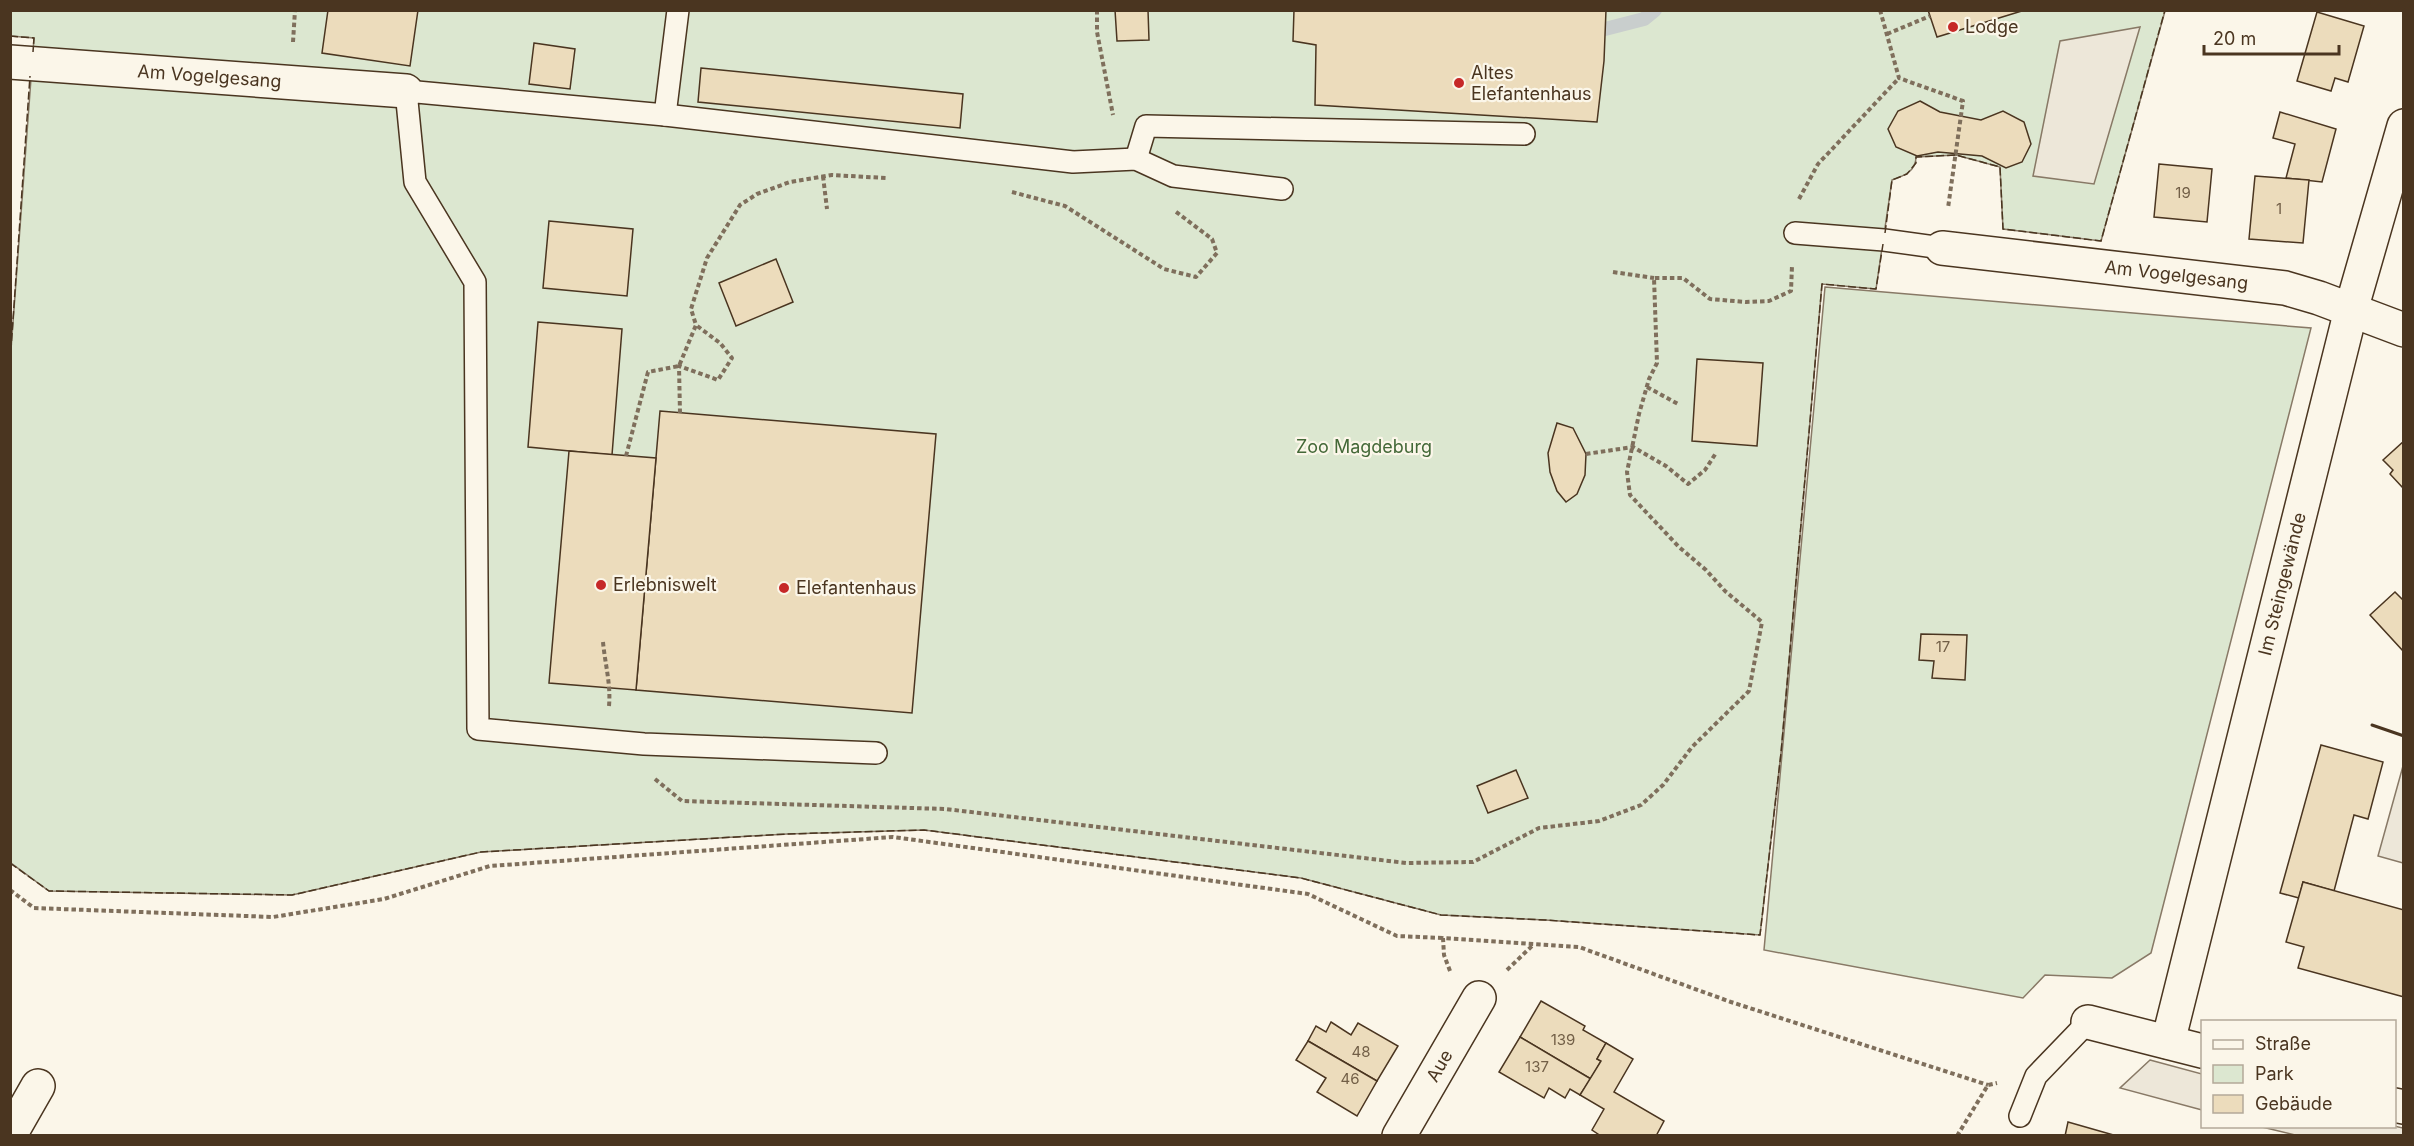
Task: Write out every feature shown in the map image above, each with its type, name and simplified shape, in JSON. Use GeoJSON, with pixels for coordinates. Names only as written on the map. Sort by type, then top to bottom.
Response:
{"type":"FeatureCollection","features":[{"type":"Feature","properties":{"kind":"street","name":"Am Vogelgesang"},"geometry":{"type":"LineString","coordinates":[[10,62],[406,91]]}},
{"type":"Feature","properties":{"kind":"street","name":"Im Steingewände"},"geometry":{"type":"LineString","coordinates":[[2168,1042],[2351,310],[2403,126]]}},
{"type":"Feature","properties":{"kind":"street","name":"Am Vogelgesang"},"geometry":{"type":"LineString","coordinates":[[1942,248],[2285,288],[2403,330]]}},
{"type":"Feature","properties":{"kind":"street","name":"Aue"},"geometry":{"type":"LineString","coordinates":[[1399,1136],[1479,998]]}},
{"type":"Feature","properties":{"kind":"street"},"geometry":{"type":"LineString","coordinates":[[2088,1022],[2201,1051]]}},
{"type":"Feature","properties":{"kind":"street"},"geometry":{"type":"LineString","coordinates":[[10,1135],[38,1086]]}},
{"type":"Feature","properties":{"kind":"lane"},"geometry":{"type":"LineString","coordinates":[[664,115],[678,10]]}},
{"type":"Feature","properties":{"kind":"lane"},"geometry":{"type":"LineString","coordinates":[[876,753],[644,744],[478,729],[476,282],[415,182],[406,91],[664,115],[1073,162],[1136,159],[1173,176],[1282,189]]}},
{"type":"Feature","properties":{"kind":"lane"},"geometry":{"type":"LineString","coordinates":[[1136,159],[1146,126],[1524,134]]}},
{"type":"Feature","properties":{"kind":"lane"},"geometry":{"type":"LineString","coordinates":[[1795,233],[1884,240],[1942,248]]}},
{"type":"Feature","properties":{"kind":"lane"},"geometry":{"type":"LineString","coordinates":[[2020,1116],[2036,1076],[2088,1022]]}},
{"type":"Feature","properties":{"kind":"path"},"geometry":{"type":"LineString","coordinates":[[1004,190],[1065,206],[1164,269],[1196,277],[1217,253],[1212,239],[1161,200],[1113,115],[1096,32],[1097,10]]}},
{"type":"Feature","properties":{"kind":"path"},"geometry":{"type":"LineString","coordinates":[[1880,10],[1899,78]]}},
{"type":"Feature","properties":{"kind":"path"},"geometry":{"type":"LineString","coordinates":[[1887,34],[1930,16]]}},
{"type":"Feature","properties":{"kind":"path"},"geometry":{"type":"LineString","coordinates":[[1613,272],[1654,278],[1683,278],[1710,299],[1769,301],[1791,291],[1799,195],[1818,164],[1899,78]]}},
{"type":"Feature","properties":{"kind":"path"},"geometry":{"type":"LineString","coordinates":[[1899,78],[1963,100],[1942,248]]}},
{"type":"Feature","properties":{"kind":"path"},"geometry":{"type":"LineString","coordinates":[[680,413],[679,366],[696,325],[692,309],[707,258],[740,205],[757,194],[790,182],[823,176],[891,178]]}},
{"type":"Feature","properties":{"kind":"path"},"geometry":{"type":"LineString","coordinates":[[823,176],[827,208]]}},
{"type":"Feature","properties":{"kind":"path"},"geometry":{"type":"LineString","coordinates":[[644,744],[654,778],[682,801],[945,809],[1406,863],[1473,862],[1539,828],[1599,821],[1641,805],[1663,785],[1692,747],[1749,691],[1762,622],[1725,591],[1706,570],[1679,547],[1630,495],[1627,472],[1647,387],[1657,363],[1654,278]]}},
{"type":"Feature","properties":{"kind":"path"},"geometry":{"type":"LineString","coordinates":[[626,456],[648,372],[679,366],[718,380],[732,358],[720,343],[696,325]]}},
{"type":"Feature","properties":{"kind":"path"},"geometry":{"type":"LineString","coordinates":[[1647,387],[1678,404]]}},
{"type":"Feature","properties":{"kind":"path"},"geometry":{"type":"LineString","coordinates":[[1586,454],[1633,447],[1666,466],[1688,484],[1705,470],[1716,453]]}},
{"type":"Feature","properties":{"kind":"path"},"geometry":{"type":"LineString","coordinates":[[603,642],[605,666],[611,688],[606,741]]}},
{"type":"Feature","properties":{"kind":"path"},"geometry":{"type":"LineString","coordinates":[[10,890],[34,908],[273,917],[384,899],[490,866],[893,837],[1308,894],[1397,936],[1579,947],[1731,1002],[1988,1085]]}},
{"type":"Feature","properties":{"kind":"path"},"geometry":{"type":"LineString","coordinates":[[1443,938],[1444,955],[1452,979],[1479,998],[1533,945]]}},
{"type":"Feature","properties":{"kind":"green space","name":"Zoo Magdeburg"},"geometry":{"type":"Polygon","coordinates":[[[11,11],[2165,11],[2101,241],[2003,229],[2000,167],[1956,155],[1916,157],[1912,169],[1905,175],[1892,180],[1876,289],[1822,284],[1781,753],[1760,935],[1441,915],[1301,878],[924,830],[787,834],[481,852],[292,895],[49,891],[11,863],[10,363],[34,38],[11,36],[11,11]]]}},
{"type":"Feature","properties":{"kind":"green space"},"geometry":{"type":"Polygon","coordinates":[[[1825,287],[2311,328],[2151,953],[2112,978],[2045,975],[2023,998],[1764,950],[1825,287]]]}},
{"type":"Feature","properties":{"kind":"shaded area"},"geometry":{"type":"Polygon","coordinates":[[[2140,27],[2094,184],[2033,176],[2060,41],[2140,27]]]}},
{"type":"Feature","properties":{"kind":"shaded area"},"geometry":{"type":"Polygon","coordinates":[[[2403,766],[2404,863],[2378,856],[2403,766]]]}},
{"type":"Feature","properties":{"kind":"shaded area"},"geometry":{"type":"Polygon","coordinates":[[[2150,1060],[2201,1074],[2201,1110],[2120,1088],[2150,1060]]]}},
{"type":"Feature","properties":{"kind":"shaded area"},"geometry":{"type":"Polygon","coordinates":[[[2266,1128],[2403,1128],[2403,1135],[2295,1135],[2266,1128]]]}},
{"type":"Feature","properties":{"kind":"building"},"geometry":{"type":"Polygon","coordinates":[[[328,10],[418,10],[410,66],[322,53],[328,10]]]}},
{"type":"Feature","properties":{"kind":"building"},"geometry":{"type":"Polygon","coordinates":[[[1115,10],[1148,10],[1149,40],[1117,41],[1115,10]]]}},
{"type":"Feature","properties":{"kind":"building","name":"Altes Elefantenhaus"},"geometry":{"type":"Polygon","coordinates":[[[1294,10],[1606,10],[1604,61],[1597,122],[1315,105],[1316,45],[1293,41],[1294,10]]]}},
{"type":"Feature","properties":{"kind":"building","name":"Lodge"},"geometry":{"type":"Polygon","coordinates":[[[1928,10],[2025,10],[1937,37],[1928,10]]]}},
{"type":"Feature","properties":{"kind":"building"},"geometry":{"type":"Polygon","coordinates":[[[2317,12],[2364,26],[2348,82],[2335,78],[2331,91],[2297,81],[2317,12]]]}},
{"type":"Feature","properties":{"kind":"building"},"geometry":{"type":"Polygon","coordinates":[[[534,43],[575,49],[570,89],[529,84],[534,43]]]}},
{"type":"Feature","properties":{"kind":"building"},"geometry":{"type":"Polygon","coordinates":[[[701,68],[963,94],[960,128],[698,102],[701,68]]]}},
{"type":"Feature","properties":{"kind":"building"},"geometry":{"type":"Polygon","coordinates":[[[1920,101],[1940,112],[1981,120],[2003,111],[2024,122],[2031,144],[2022,162],[2006,168],[1982,156],[1938,152],[1917,156],[1896,147],[1888,129],[1898,111],[1920,101]]]}},
{"type":"Feature","properties":{"kind":"building"},"geometry":{"type":"Polygon","coordinates":[[[2280,112],[2336,129],[2322,182],[2286,178],[2295,144],[2273,138],[2280,112]]]}},
{"type":"Feature","properties":{"kind":"building"},"geometry":{"type":"Polygon","coordinates":[[[2159,164],[2212,169],[2207,222],[2154,217],[2159,164]]]}},
{"type":"Feature","properties":{"kind":"building"},"geometry":{"type":"Polygon","coordinates":[[[2255,176],[2309,180],[2303,243],[2249,239],[2255,176]]]}},
{"type":"Feature","properties":{"kind":"building"},"geometry":{"type":"Polygon","coordinates":[[[549,221],[633,229],[627,296],[543,288],[549,221]]]}},
{"type":"Feature","properties":{"kind":"building"},"geometry":{"type":"Polygon","coordinates":[[[776,259],[793,302],[736,326],[719,283],[776,259]]]}},
{"type":"Feature","properties":{"kind":"building"},"geometry":{"type":"Polygon","coordinates":[[[538,322],[622,329],[612,455],[528,447],[538,322]]]}},
{"type":"Feature","properties":{"kind":"building"},"geometry":{"type":"Polygon","coordinates":[[[1697,359],[1763,363],[1757,446],[1692,441],[1697,359]]]}},
{"type":"Feature","properties":{"kind":"building","name":"Elefantenhaus"},"geometry":{"type":"Polygon","coordinates":[[[660,411],[936,434],[912,713],[636,690],[660,411]]]}},
{"type":"Feature","properties":{"kind":"building"},"geometry":{"type":"Polygon","coordinates":[[[1557,423],[1573,428],[1586,454],[1585,475],[1577,494],[1566,502],[1557,491],[1550,472],[1548,453],[1557,423]]]}},
{"type":"Feature","properties":{"kind":"building"},"geometry":{"type":"Polygon","coordinates":[[[2404,441],[2403,488],[2390,474],[2393,470],[2383,460],[2404,441]]]}},
{"type":"Feature","properties":{"kind":"building","name":"Erlebniswelt"},"geometry":{"type":"Polygon","coordinates":[[[569,451],[656,458],[636,690],[549,683],[569,451]]]}},
{"type":"Feature","properties":{"kind":"building"},"geometry":{"type":"Polygon","coordinates":[[[2395,592],[2404,601],[2404,652],[2370,615],[2395,592]]]}},
{"type":"Feature","properties":{"kind":"building"},"geometry":{"type":"Polygon","coordinates":[[[1921,634],[1967,635],[1965,680],[1932,678],[1934,661],[1919,660],[1921,634]]]}},
{"type":"Feature","properties":{"kind":"building"},"geometry":{"type":"Polygon","coordinates":[[[2321,745],[2383,762],[2368,819],[2354,815],[2334,891],[2303,882],[2299,898],[2280,893],[2321,745]]]}},
{"type":"Feature","properties":{"kind":"building"},"geometry":{"type":"Polygon","coordinates":[[[1516,770],[1528,798],[1488,813],[1477,786],[1516,770]]]}},
{"type":"Feature","properties":{"kind":"building"},"geometry":{"type":"Polygon","coordinates":[[[2303,882],[2404,910],[2404,997],[2298,968],[2304,947],[2286,942],[2303,882]]]}},
{"type":"Feature","properties":{"kind":"building"},"geometry":{"type":"Polygon","coordinates":[[[1541,1001],[1585,1026],[1583,1030],[1606,1043],[1597,1059],[1601,1061],[1591,1079],[1520,1037],[1541,1001]]]}},
{"type":"Feature","properties":{"kind":"building"},"geometry":{"type":"Polygon","coordinates":[[[1331,1022],[1351,1035],[1358,1023],[1398,1046],[1377,1081],[1308,1041],[1316,1026],[1326,1032],[1331,1022]]]}},
{"type":"Feature","properties":{"kind":"building"},"geometry":{"type":"Polygon","coordinates":[[[1520,1037],[1591,1079],[1580,1095],[1570,1089],[1565,1098],[1549,1088],[1544,1098],[1499,1072],[1520,1037]]]}},
{"type":"Feature","properties":{"kind":"building"},"geometry":{"type":"Polygon","coordinates":[[[1308,1041],[1377,1081],[1357,1116],[1317,1092],[1326,1078],[1296,1060],[1308,1041]]]}},
{"type":"Feature","properties":{"kind":"building"},"geometry":{"type":"Polygon","coordinates":[[[1606,1043],[1633,1059],[1614,1092],[1664,1121],[1656,1136],[1601,1136],[1592,1130],[1604,1109],[1580,1095],[1601,1061],[1597,1059],[1606,1043]]]}},
{"type":"Feature","properties":{"kind":"building"},"geometry":{"type":"Polygon","coordinates":[[[2068,1122],[2117,1136],[2065,1136],[2068,1122]]]}},
{"type":"Feature","properties":{"kind":"waterway"},"geometry":{"type":"LineString","coordinates":[[1605,29],[1644,19],[1655,10]]}},
{"type":"Feature","properties":{"kind":"fence"},"geometry":{"type":"LineString","coordinates":[[1885,233],[1892,180],[1907,174],[1916,163],[1916,157],[1956,155],[2000,167],[2003,229],[2101,241],[2165,10]]}},
{"type":"Feature","properties":{"kind":"fence"},"geometry":{"type":"LineString","coordinates":[[10,36],[34,38],[33,52]]}},
{"type":"Feature","properties":{"kind":"fence"},"geometry":{"type":"LineString","coordinates":[[10,363],[30,76]]}},
{"type":"Feature","properties":{"kind":"fence"},"geometry":{"type":"LineString","coordinates":[[10,863],[49,891],[292,895],[481,852],[787,834],[924,830],[1301,878],[1441,915],[1760,935],[1781,753],[1822,284],[1876,289],[1883,244]]}},
{"type":"Feature","properties":{"kind":"wall"},"geometry":{"type":"LineString","coordinates":[[2372,725],[2404,736]]}},
{"type":"Feature","properties":{"kind":"place","name":"Lodge"},"geometry":{"type":"Point","coordinates":[1953,27]}},
{"type":"Feature","properties":{"kind":"place","name":"Altes Elefantenhaus"},"geometry":{"type":"Point","coordinates":[1459,83]}},
{"type":"Feature","properties":{"kind":"place","name":"Erlebniswelt"},"geometry":{"type":"Point","coordinates":[601,585]}},
{"type":"Feature","properties":{"kind":"place","name":"Elefantenhaus"},"geometry":{"type":"Point","coordinates":[784,588]}}]}
